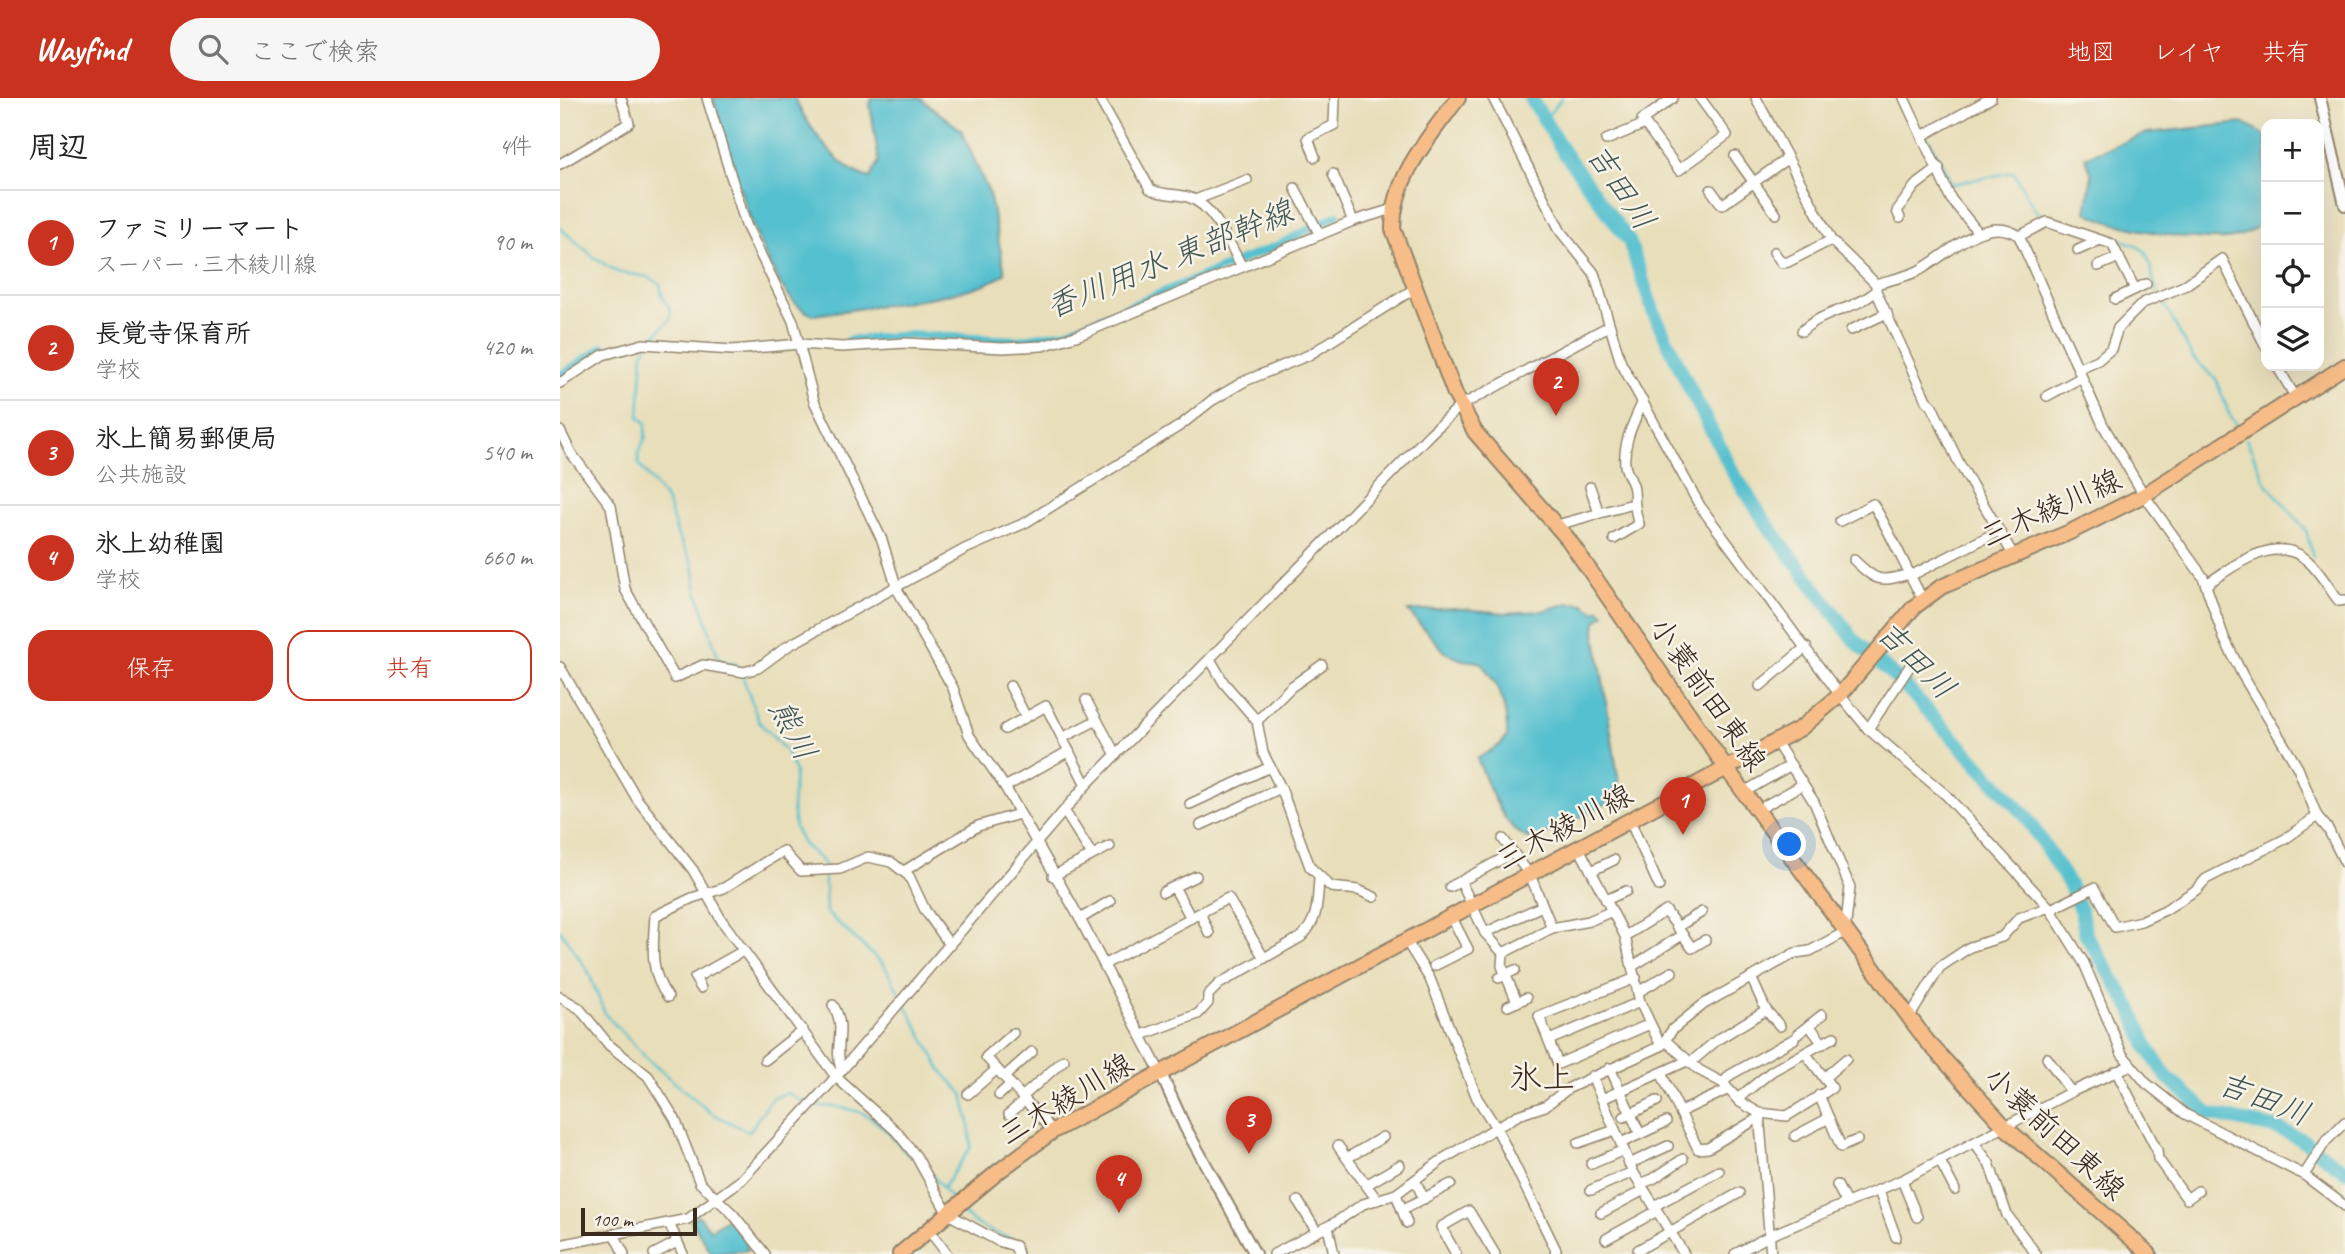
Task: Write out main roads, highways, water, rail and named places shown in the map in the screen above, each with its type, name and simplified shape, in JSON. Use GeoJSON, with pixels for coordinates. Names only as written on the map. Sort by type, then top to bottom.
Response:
{"type":"FeatureCollection","features":[{"type":"Feature","properties":{"kind":"main road","name":"小蓑前田東線"},"geometry":{"type":"LineString","coordinates":[[1458,98],[1406,170],[1393,209],[1393,229],[1460,406],[1491,452],[1557,525],[1727,769],[1909,1018],[1969,1090],[2006,1128],[2149,1254]]}},
{"type":"Feature","properties":{"kind":"main road","name":"三木綾川線"},"geometry":{"type":"LineString","coordinates":[[900,1254],[1053,1131],[1776,742],[1817,716],[1840,695],[1923,600],[1955,580],[2070,532],[2144,495],[2345,366]]}},
{"type":"Feature","properties":{"kind":"water"},"geometry":{"type":"Polygon","coordinates":[[[713,98],[794,98],[816,134],[835,157],[870,178],[879,161],[870,105],[872,98],[920,98],[961,130],[989,193],[1005,273],[970,289],[886,305],[815,315],[797,305],[780,284],[765,255],[739,185],[713,98]]]}},
{"type":"Feature","properties":{"kind":"water"},"geometry":{"type":"Polygon","coordinates":[[[2243,123],[2261,133],[2261,224],[2232,238],[2194,238],[2135,229],[2086,212],[2092,175],[2085,157],[2147,133],[2243,123]]]}},
{"type":"Feature","properties":{"kind":"water"},"geometry":{"type":"Polygon","coordinates":[[[1569,603],[1584,604],[1595,612],[1599,609],[1604,614],[1596,621],[1595,631],[1620,790],[1614,800],[1534,840],[1523,836],[1505,818],[1477,759],[1501,744],[1507,736],[1504,706],[1492,678],[1480,662],[1462,660],[1446,653],[1408,611],[1453,608],[1505,613],[1542,611],[1569,603]]]}},
{"type":"Feature","properties":{"kind":"water"},"geometry":{"type":"Polygon","coordinates":[[[698,1215],[711,1230],[729,1217],[744,1233],[748,1250],[712,1254],[691,1220],[698,1215]]]}},
{"type":"Feature","properties":{"kind":"waterway","name":"吉田川"},"geometry":{"type":"LineString","coordinates":[[1531,98],[1563,151],[1629,241],[1654,313],[1734,474],[1766,523],[1854,640],[1903,684],[2025,815],[2069,884],[2081,912],[2086,935],[2131,1008],[2148,1049],[2167,1077],[2209,1114],[2279,1129],[2301,1139],[2345,1171]]}},
{"type":"Feature","properties":{"kind":"waterway"},"geometry":{"type":"LineString","coordinates":[[1544,120],[1562,98]]}},
{"type":"Feature","properties":{"kind":"waterway"},"geometry":{"type":"LineString","coordinates":[[1928,137],[1952,184],[2014,172],[2035,210],[2042,215],[2139,247],[2147,256],[2158,293]]}},
{"type":"Feature","properties":{"kind":"waterway","name":"香川用水 東部幹線"},"geometry":{"type":"LineString","coordinates":[[849,340],[910,335],[1018,340],[1066,332],[1278,245],[1337,215]]}},
{"type":"Feature","properties":{"kind":"waterway","name":"熊川"},"geometry":{"type":"LineString","coordinates":[[560,228],[596,259],[617,272],[648,277],[660,284],[662,295],[671,312],[669,320],[650,341]]}},
{"type":"Feature","properties":{"kind":"waterway"},"geometry":{"type":"LineString","coordinates":[[2163,302],[2193,358],[2216,379],[2229,414],[2238,426]]}},
{"type":"Feature","properties":{"kind":"waterway","name":"香川用水 東部幹線"},"geometry":{"type":"LineString","coordinates":[[560,375],[603,347]]}},
{"type":"Feature","properties":{"kind":"waterway","name":"熊川"},"geometry":{"type":"LineString","coordinates":[[647,347],[643,353],[639,416],[646,423],[645,439],[638,454],[639,464],[668,503],[677,534],[693,564],[697,591],[719,660],[736,664],[739,669]]}},
{"type":"Feature","properties":{"kind":"waterway"},"geometry":{"type":"LineString","coordinates":[[2246,439],[2266,483],[2306,530],[2313,557]]}},
{"type":"Feature","properties":{"kind":"waterway","name":"熊川"},"geometry":{"type":"LineString","coordinates":[[742,675],[759,722],[786,751],[795,772],[792,807],[795,828],[803,844],[824,863],[826,912],[884,965],[901,996]]}},
{"type":"Feature","properties":{"kind":"waterway"},"geometry":{"type":"LineString","coordinates":[[560,930],[588,971],[605,1014],[647,1059],[711,1113],[749,1132],[772,1098],[787,1093],[806,1103]]}},
{"type":"Feature","properties":{"kind":"waterway","name":"熊川"},"geometry":{"type":"LineString","coordinates":[[904,1002],[941,1070],[963,1094],[969,1122],[971,1147],[943,1188]]}},
{"type":"Feature","properties":{"kind":"waterway"},"geometry":{"type":"LineString","coordinates":[[817,1106],[849,1109],[870,1117],[908,1155]]}},
{"type":"Feature","properties":{"kind":"waterway","name":"熊川"},"geometry":{"type":"LineString","coordinates":[[929,1171],[954,1202]]}},
{"type":"Feature","properties":{"kind":"waterway","name":"熊川"},"geometry":{"type":"LineString","coordinates":[[960,1210],[979,1225],[1018,1241],[1023,1254]]}},
{"type":"Feature","properties":{"kind":"place","name":"長覚寺保育所"},"geometry":{"type":"Point","coordinates":[1556,416]}},
{"type":"Feature","properties":{"kind":"place","name":"ファミリーマート"},"geometry":{"type":"Point","coordinates":[1683,835]}},
{"type":"Feature","properties":{"kind":"place","name":"氷上簡易郵便局"},"geometry":{"type":"Point","coordinates":[1249,1154]}},
{"type":"Feature","properties":{"kind":"place","name":"氷上幼稚園"},"geometry":{"type":"Point","coordinates":[1119,1213]}},
{"type":"Feature","properties":{"kind":"district","name":"氷上"},"geometry":{"type":"Point","coordinates":[1542,1077]}}]}
